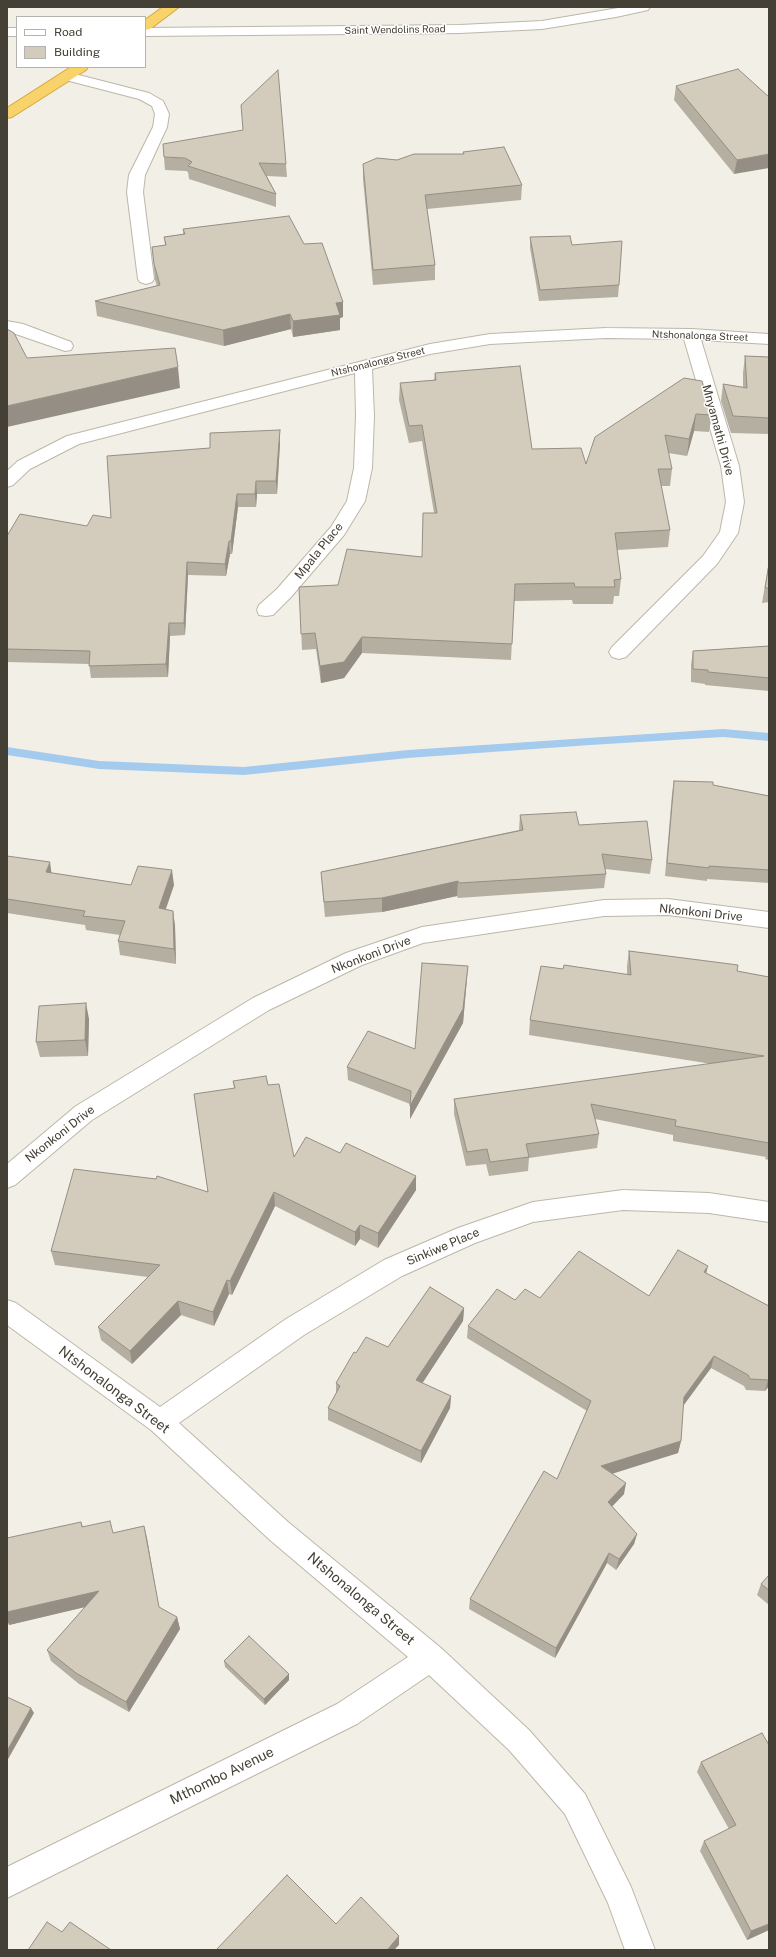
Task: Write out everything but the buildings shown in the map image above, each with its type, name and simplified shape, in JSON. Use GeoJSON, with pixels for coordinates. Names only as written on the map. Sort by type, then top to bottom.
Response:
{"type":"FeatureCollection","features":[{"type":"Feature","properties":{"kind":"highway"},"geometry":{"type":"LineString","coordinates":[[146,25],[172,7]]}},
{"type":"Feature","properties":{"kind":"highway"},"geometry":{"type":"LineString","coordinates":[[7,114],[79,68]]}},
{"type":"Feature","properties":{"kind":"street","name":"Saint Wendolins Road"},"geometry":{"type":"LineString","coordinates":[[146,32],[460,30],[542,25],[643,7]]}},
{"type":"Feature","properties":{"kind":"street"},"geometry":{"type":"LineString","coordinates":[[67,76],[144,96],[158,104],[162,114],[160,127],[137,175],[135,192],[146,279]]}},
{"type":"Feature","properties":{"kind":"street"},"geometry":{"type":"LineString","coordinates":[[7,326],[18,328],[65,346]]}},
{"type":"Feature","properties":{"kind":"street","name":"Ntshonalonga Street"},"geometry":{"type":"LineString","coordinates":[[7,481],[24,465],[73,440],[430,349],[490,339],[606,333],[691,334],[769,339]]}},
{"type":"Feature","properties":{"kind":"street","name":"Mnyamathi Drive"},"geometry":{"type":"LineString","coordinates":[[619,652],[710,560],[729,533],[734,502],[730,466],[691,334]]}},
{"type":"Feature","properties":{"kind":"street","name":"Mpala Place"},"geometry":{"type":"LineString","coordinates":[[266,610],[284,593],[338,531],[356,501],[363,468],[365,416],[363,365]]}},
{"type":"Feature","properties":{"kind":"street","name":"Nkonkoni Drive"},"geometry":{"type":"LineString","coordinates":[[7,1178],[84,1113],[261,1004],[354,959],[422,936],[604,908],[668,907],[769,920]]}},
{"type":"Feature","properties":{"kind":"street","name":"Sinkiwe Place"},"geometry":{"type":"LineString","coordinates":[[160,1422],[301,1323],[393,1268],[482,1230],[533,1212],[623,1200],[709,1203],[769,1212]]}},
{"type":"Feature","properties":{"kind":"street","name":"Ntshonalonga Street"},"geometry":{"type":"LineString","coordinates":[[7,1311],[160,1422],[279,1531],[431,1658],[519,1740],[575,1804],[621,1897],[640,1950]]}},
{"type":"Feature","properties":{"kind":"street","name":"Mthombo Avenue"},"geometry":{"type":"LineString","coordinates":[[7,1883],[347,1714],[431,1658]]}},
{"type":"Feature","properties":{"kind":"waterway"},"geometry":{"type":"LineString","coordinates":[[7,751],[99,765],[244,771],[408,754],[590,741],[723,733],[769,737]]}}]}
